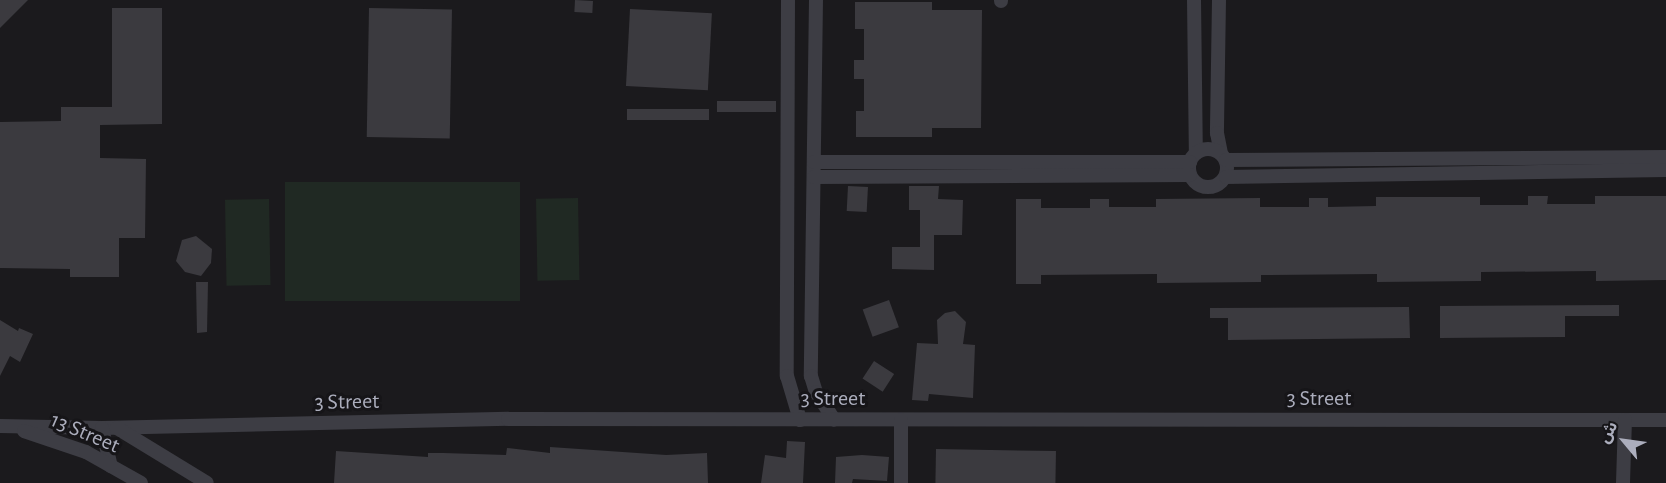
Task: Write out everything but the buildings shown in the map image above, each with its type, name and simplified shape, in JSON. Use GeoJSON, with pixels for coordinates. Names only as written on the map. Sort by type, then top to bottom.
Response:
{"type":"FeatureCollection","features":[{"type":"Feature","properties":{"kind":"street"},"geometry":{"type":"LineString","coordinates":[[788,0],[788,376],[800,420]]}},
{"type":"Feature","properties":{"kind":"street"},"geometry":{"type":"LineString","coordinates":[[816,0],[811,376],[816,392],[834,420]]}},
{"type":"Feature","properties":{"kind":"street"},"geometry":{"type":"LineString","coordinates":[[1194,0],[1192,164],[1204,187],[1212,187],[1226,177],[1666,170]]}},
{"type":"Feature","properties":{"kind":"street"},"geometry":{"type":"LineString","coordinates":[[1219,0],[1217,133],[1226,177]]}},
{"type":"Feature","properties":{"kind":"street"},"geometry":{"type":"LineString","coordinates":[[789,118],[814,119]]}},
{"type":"Feature","properties":{"kind":"street"},"geometry":{"type":"LineString","coordinates":[[813,177],[1192,164],[1204,149],[1223,156],[1666,157]]}},
{"type":"Feature","properties":{"kind":"street"},"geometry":{"type":"LineString","coordinates":[[814,162],[1192,164]]}},
{"type":"Feature","properties":{"kind":"street"},"geometry":{"type":"LineString","coordinates":[[789,263],[812,262]]}},
{"type":"Feature","properties":{"kind":"street"},"geometry":{"type":"LineString","coordinates":[[788,376],[811,376]]}},
{"type":"Feature","properties":{"kind":"street","name":"3 Street"},"geometry":{"type":"LineString","coordinates":[[5,426],[109,428],[508,419],[1666,420]]}},
{"type":"Feature","properties":{"kind":"street"},"geometry":{"type":"LineString","coordinates":[[901,420],[901,483]]}},
{"type":"Feature","properties":{"kind":"street"},"geometry":{"type":"LineString","coordinates":[[1623,483],[1625,420]]}},
{"type":"Feature","properties":{"kind":"street","name":"13 Street"},"geometry":{"type":"LineString","coordinates":[[5,426],[86,452],[141,483]]}},
{"type":"Feature","properties":{"kind":"street"},"geometry":{"type":"LineString","coordinates":[[109,428],[111,466]]}},
{"type":"Feature","properties":{"kind":"street","name":"13 Street"},"geometry":{"type":"LineString","coordinates":[[109,428],[207,483]]}},
{"type":"Feature","properties":{"kind":"shaded area"},"geometry":{"type":"Polygon","coordinates":[[[285,182],[520,182],[520,301],[285,301],[285,182]]]}},
{"type":"Feature","properties":{"kind":"shaded area"},"geometry":{"type":"Polygon","coordinates":[[[578,198],[579,280],[537,281],[536,199],[578,198]]]}},
{"type":"Feature","properties":{"kind":"shaded area"},"geometry":{"type":"Polygon","coordinates":[[[269,199],[271,285],[227,286],[225,200],[269,199]]]}}]}
